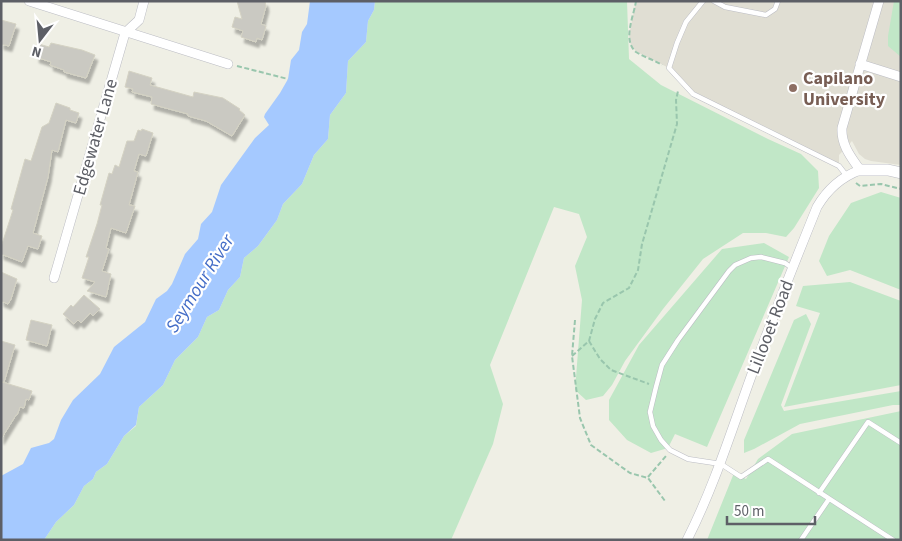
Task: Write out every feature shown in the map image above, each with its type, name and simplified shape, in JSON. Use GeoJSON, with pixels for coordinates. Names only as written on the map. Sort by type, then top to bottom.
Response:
{"type":"FeatureCollection","features":[{"type":"Feature","properties":{"kind":"street"},"geometry":{"type":"LineString","coordinates":[[28,1],[228,64]]}},
{"type":"Feature","properties":{"kind":"street","name":"Edgewater Lane"},"geometry":{"type":"LineString","coordinates":[[54,278],[125,33],[138,20],[144,1]]}},
{"type":"Feature","properties":{"kind":"street"},"geometry":{"type":"LineString","coordinates":[[860,170],[849,154],[842,136],[842,128],[879,1]]}},
{"type":"Feature","properties":{"kind":"street"},"geometry":{"type":"LineString","coordinates":[[860,64],[901,77]]}},
{"type":"Feature","properties":{"kind":"street","name":"Lillooet Road"},"geometry":{"type":"LineString","coordinates":[[687,540],[721,464],[756,362],[817,207],[827,193],[846,175],[860,170],[888,170],[901,173]]}},
{"type":"Feature","properties":{"kind":"lane"},"geometry":{"type":"LineString","coordinates":[[703,1],[686,22],[668,68],[692,94],[839,166],[846,175]]}},
{"type":"Feature","properties":{"kind":"lane"},"geometry":{"type":"LineString","coordinates":[[714,1],[725,7],[766,15],[775,9],[778,1]]}},
{"type":"Feature","properties":{"kind":"lane"},"geometry":{"type":"LineString","coordinates":[[793,269],[785,263],[761,257],[751,258],[735,265],[729,271],[662,365],[650,412],[653,426],[661,440],[670,450],[688,459],[721,464],[741,477],[768,460],[892,540]]}},
{"type":"Feature","properties":{"kind":"lane"},"geometry":{"type":"LineString","coordinates":[[819,493],[868,422],[901,442]]}},
{"type":"Feature","properties":{"kind":"lane"},"geometry":{"type":"LineString","coordinates":[[801,540],[829,499]]}},
{"type":"Feature","properties":{"kind":"path"},"geometry":{"type":"LineString","coordinates":[[636,1],[629,35],[632,46],[637,52],[668,68]]}},
{"type":"Feature","properties":{"kind":"path"},"geometry":{"type":"LineString","coordinates":[[228,64],[288,79]]}},
{"type":"Feature","properties":{"kind":"path"},"geometry":{"type":"LineString","coordinates":[[572,356],[589,341],[595,319],[603,303],[629,288],[638,270],[642,244],[677,124],[676,100],[680,81]]}},
{"type":"Feature","properties":{"kind":"path"},"geometry":{"type":"LineString","coordinates":[[846,175],[860,186],[881,184],[901,188]]}},
{"type":"Feature","properties":{"kind":"path"},"geometry":{"type":"LineString","coordinates":[[575,320],[572,356],[580,418],[591,445],[630,473],[648,478],[665,501]]}},
{"type":"Feature","properties":{"kind":"path"},"geometry":{"type":"LineString","coordinates":[[589,341],[600,359],[611,370],[656,387]]}},
{"type":"Feature","properties":{"kind":"path"},"geometry":{"type":"LineString","coordinates":[[648,478],[670,450]]}},
{"type":"Feature","properties":{"kind":"shaded area","name":"Capilano University"},"geometry":{"type":"Polygon","coordinates":[[[636,1],[901,1],[901,165],[865,159],[859,154],[852,141],[839,155],[839,166],[693,94],[669,68],[637,52],[631,46],[629,35],[636,1]]]}},
{"type":"Feature","properties":{"kind":"green space"},"geometry":{"type":"Polygon","coordinates":[[[375,1],[627,1],[629,59],[661,85],[801,154],[818,171],[819,188],[794,228],[786,237],[766,233],[743,233],[703,259],[625,361],[612,385],[603,396],[586,400],[575,390],[582,300],[575,266],[587,237],[579,214],[554,207],[490,365],[503,404],[493,444],[451,540],[44,540],[56,522],[74,505],[84,486],[93,479],[96,472],[107,464],[124,436],[136,426],[139,407],[163,385],[175,360],[198,337],[207,317],[219,310],[228,290],[240,277],[244,258],[258,246],[277,220],[283,204],[302,184],[314,155],[328,139],[330,115],[346,93],[348,61],[366,42],[368,21],[374,10],[375,1]]]}},
{"type":"Feature","properties":{"kind":"green space"},"geometry":{"type":"Polygon","coordinates":[[[894,1],[901,1],[901,57],[888,46],[894,1]]]}},
{"type":"Feature","properties":{"kind":"green space"},"geometry":{"type":"Polygon","coordinates":[[[881,192],[901,198],[901,290],[850,270],[827,276],[819,261],[829,236],[851,203],[881,192]]]}},
{"type":"Feature","properties":{"kind":"green space"},"geometry":{"type":"Polygon","coordinates":[[[764,243],[789,257],[707,447],[675,434],[668,448],[651,453],[627,440],[609,420],[609,400],[639,345],[722,249],[764,243]]]}},
{"type":"Feature","properties":{"kind":"green space"},"geometry":{"type":"Polygon","coordinates":[[[850,282],[901,301],[901,385],[784,407],[820,313],[796,306],[803,286],[850,282]]]}},
{"type":"Feature","properties":{"kind":"green space"},"geometry":{"type":"Polygon","coordinates":[[[806,314],[811,324],[781,405],[784,411],[901,391],[901,405],[800,424],[744,453],[744,440],[794,320],[806,314]]]}},
{"type":"Feature","properties":{"kind":"green space"},"geometry":{"type":"Polygon","coordinates":[[[901,411],[901,540],[707,540],[734,473],[746,479],[758,459],[792,434],[901,411]]]}},
{"type":"Feature","properties":{"kind":"water","name":"Seymour River"},"geometry":{"type":"Polygon","coordinates":[[[310,1],[375,1],[374,10],[368,21],[366,42],[348,61],[346,93],[330,115],[328,139],[314,155],[302,184],[283,204],[277,220],[258,246],[244,258],[240,277],[228,290],[219,310],[207,317],[198,337],[175,360],[163,385],[139,407],[136,425],[124,436],[107,464],[96,472],[93,479],[84,486],[74,505],[56,522],[44,540],[1,540],[1,476],[23,464],[31,448],[49,443],[54,439],[61,420],[73,400],[100,374],[114,347],[145,322],[156,299],[167,291],[172,284],[185,254],[198,239],[201,224],[212,212],[221,185],[255,138],[269,125],[264,117],[288,79],[291,60],[299,50],[302,32],[307,24],[310,1]]]}},
{"type":"Feature","properties":{"kind":"building"},"geometry":{"type":"Polygon","coordinates":[[[237,1],[265,1],[266,6],[261,24],[266,26],[262,40],[257,38],[256,42],[241,37],[243,31],[232,27],[235,17],[242,19],[237,1]]]}},
{"type":"Feature","properties":{"kind":"building"},"geometry":{"type":"Polygon","coordinates":[[[1,20],[16,24],[9,46],[1,44],[1,20]]]}},
{"type":"Feature","properties":{"kind":"building"},"geometry":{"type":"Polygon","coordinates":[[[51,43],[95,55],[86,78],[64,72],[64,70],[50,65],[51,62],[36,57],[39,44],[49,47],[51,43]]]}},
{"type":"Feature","properties":{"kind":"building"},"geometry":{"type":"Polygon","coordinates":[[[129,71],[152,78],[150,85],[193,97],[194,92],[223,98],[240,109],[245,115],[232,136],[206,121],[151,104],[152,97],[132,92],[133,89],[125,87],[129,71]]]}},
{"type":"Feature","properties":{"kind":"building"},"geometry":{"type":"Polygon","coordinates":[[[56,103],[79,113],[76,123],[66,120],[58,152],[52,150],[48,177],[33,233],[42,236],[38,249],[28,246],[22,262],[1,254],[1,247],[13,210],[11,209],[25,159],[31,161],[42,127],[49,123],[56,103]]]}},
{"type":"Feature","properties":{"kind":"building"},"geometry":{"type":"Polygon","coordinates":[[[142,129],[153,133],[146,156],[139,154],[134,171],[138,172],[129,205],[135,206],[126,233],[111,228],[106,248],[109,249],[102,271],[111,274],[106,297],[87,291],[95,282],[82,278],[89,257],[86,257],[97,224],[109,173],[112,174],[115,165],[119,167],[127,141],[134,141],[138,130],[141,131],[142,129]]]}},
{"type":"Feature","properties":{"kind":"building"},"geometry":{"type":"Polygon","coordinates":[[[1,272],[17,279],[8,304],[1,301],[1,272]]]}},
{"type":"Feature","properties":{"kind":"building"},"geometry":{"type":"Polygon","coordinates":[[[84,295],[100,309],[93,316],[90,313],[81,323],[78,320],[74,324],[63,314],[71,305],[73,307],[84,295]]]}},
{"type":"Feature","properties":{"kind":"building"},"geometry":{"type":"Polygon","coordinates":[[[31,320],[52,325],[47,346],[26,340],[31,320]]]}},
{"type":"Feature","properties":{"kind":"building"},"geometry":{"type":"Polygon","coordinates":[[[1,341],[15,345],[4,382],[2,382],[32,391],[29,400],[26,399],[24,408],[20,407],[17,415],[1,439],[1,341]]]}},
{"type":"Feature","properties":{"kind":"place","name":"Capilano University"},"geometry":{"type":"Point","coordinates":[793,88]}}]}
